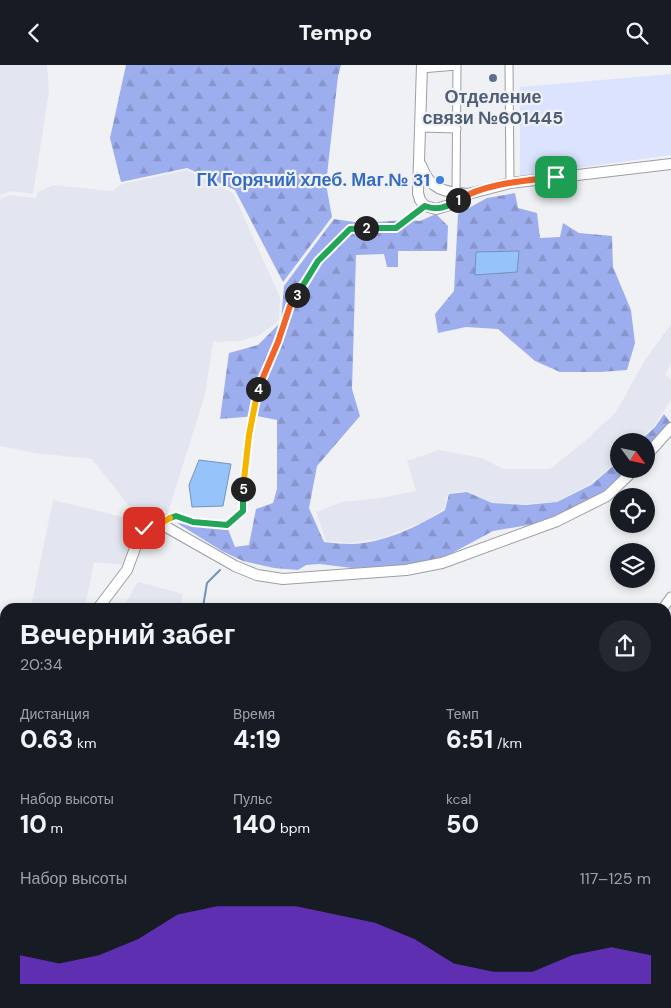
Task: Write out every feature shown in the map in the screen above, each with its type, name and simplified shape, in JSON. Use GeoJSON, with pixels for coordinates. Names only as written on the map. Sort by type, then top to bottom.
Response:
{"type":"FeatureCollection","features":[{"type":"Feature","properties":{"kind":"main road"},"geometry":{"type":"LineString","coordinates":[[422,67],[418,186],[420,200],[425,206],[436,209],[453,204],[468,194],[510,183],[671,164]]}},
{"type":"Feature","properties":{"kind":"main road"},"geometry":{"type":"LineString","coordinates":[[420,161],[424,174],[429,181],[443,191],[468,194]]}},
{"type":"Feature","properties":{"kind":"main road"},"geometry":{"type":"LineString","coordinates":[[418,186],[422,182],[429,181]]}},
{"type":"Feature","properties":{"kind":"main road"},"geometry":{"type":"LineString","coordinates":[[453,204],[456,193]]}},
{"type":"Feature","properties":{"kind":"main road"},"geometry":{"type":"LineString","coordinates":[[655,446],[671,428]]}},
{"type":"Feature","properties":{"kind":"main road"},"geometry":{"type":"LineString","coordinates":[[102,603],[127,570],[138,537],[149,524],[160,524],[235,566],[257,575],[284,579],[406,570],[442,563],[557,521],[607,496],[626,478]]}},
{"type":"Feature","properties":{"kind":"street"},"geometry":{"type":"LineString","coordinates":[[509,65],[510,183]]}},
{"type":"Feature","properties":{"kind":"street"},"geometry":{"type":"LineString","coordinates":[[422,67],[457,66],[456,193]]}},
{"type":"Feature","properties":{"kind":"street"},"geometry":{"type":"LineString","coordinates":[[420,128],[458,129]]}},
{"type":"Feature","properties":{"kind":"street"},"geometry":{"type":"LineString","coordinates":[[160,524],[168,518],[176,516],[193,522],[227,525],[243,511],[243,489],[248,444],[259,386],[278,342],[290,306],[318,261],[350,229],[396,228],[425,206]]}},
{"type":"Feature","properties":{"kind":"shaded area"},"geometry":{"type":"Polygon","coordinates":[[[0,65],[47,65],[49,91],[33,194],[12,191],[0,195],[0,65]]]}},
{"type":"Feature","properties":{"kind":"shaded area"},"geometry":{"type":"Polygon","coordinates":[[[671,74],[671,155],[520,176],[520,87],[671,74]]]}},
{"type":"Feature","properties":{"kind":"shaded area"},"geometry":{"type":"Polygon","coordinates":[[[187,170],[233,193],[280,297],[279,320],[260,335],[240,341],[213,342],[205,395],[168,512],[129,506],[92,459],[35,453],[0,446],[0,199],[9,195],[36,198],[37,193],[53,185],[113,191],[122,184],[187,170]]]}},
{"type":"Feature","properties":{"kind":"shaded area"},"geometry":{"type":"Polygon","coordinates":[[[519,251],[517,272],[475,275],[476,252],[519,251]]]}},
{"type":"Feature","properties":{"kind":"shaded area"},"geometry":{"type":"Polygon","coordinates":[[[671,324],[671,363],[665,374],[671,379],[671,400],[654,426],[647,433],[610,433],[610,467],[590,484],[556,502],[526,504],[492,503],[467,491],[448,493],[444,509],[425,521],[382,538],[350,543],[326,541],[316,512],[342,502],[381,498],[416,491],[407,461],[439,450],[482,458],[503,469],[550,469],[585,441],[616,412],[645,360],[671,324]]]}},
{"type":"Feature","properties":{"kind":"shaded area"},"geometry":{"type":"Polygon","coordinates":[[[199,460],[231,464],[223,506],[192,507],[189,485],[199,460]]]}},
{"type":"Feature","properties":{"kind":"shaded area"},"geometry":{"type":"Polygon","coordinates":[[[53,500],[131,519],[126,565],[94,562],[86,603],[32,603],[53,500]]]}},
{"type":"Feature","properties":{"kind":"shaded area"},"geometry":{"type":"Polygon","coordinates":[[[138,582],[183,594],[181,603],[125,603],[138,582]]]}},
{"type":"Feature","properties":{"kind":"green space"},"geometry":{"type":"Polygon","coordinates":[[[126,65],[341,65],[338,76],[326,184],[332,217],[283,282],[235,190],[187,168],[121,182],[110,138],[126,65]]]}},
{"type":"Feature","properties":{"kind":"green space"},"geometry":{"type":"Polygon","coordinates":[[[515,193],[518,208],[537,213],[540,238],[560,237],[563,223],[579,233],[612,236],[613,267],[631,310],[635,343],[627,370],[560,372],[535,361],[498,329],[466,327],[438,333],[435,314],[454,291],[458,214],[487,198],[515,193]]]}},
{"type":"Feature","properties":{"kind":"green space"},"geometry":{"type":"Polygon","coordinates":[[[436,214],[448,226],[447,251],[398,251],[398,267],[387,267],[384,254],[356,255],[352,389],[360,416],[317,466],[309,508],[324,542],[363,543],[400,533],[445,510],[449,494],[467,492],[492,503],[526,505],[557,502],[591,485],[610,469],[610,478],[624,478],[613,488],[610,488],[610,491],[606,495],[557,520],[493,531],[443,558],[403,567],[352,568],[320,564],[306,565],[298,570],[274,568],[243,561],[222,551],[177,523],[228,529],[235,547],[249,545],[256,509],[273,503],[277,489],[277,420],[257,416],[220,419],[229,353],[258,345],[281,322],[284,286],[334,219],[361,223],[420,221],[436,214]]]}},
{"type":"Feature","properties":{"kind":"green space"},"geometry":{"type":"Polygon","coordinates":[[[664,414],[670,422],[655,443],[655,433],[649,433],[664,414]]]}},
{"type":"Feature","properties":{"kind":"waterway"},"geometry":{"type":"LineString","coordinates":[[204,603],[207,583],[220,570]]}},
{"type":"Feature","properties":{"kind":"place","name":"Отделение связи №601445"},"geometry":{"type":"Point","coordinates":[493,78]}},
{"type":"Feature","properties":{"kind":"place","name":"ГК Горячий хлеб. Маг.№ 31"},"geometry":{"type":"Point","coordinates":[440,180]}},
{"type":"Feature","properties":{"kind":"route"},"geometry":{"type":"LineString","coordinates":[[144,528],[149,524],[160,524],[168,518],[176,516],[193,522],[227,525],[243,511],[243,489],[249,435],[259,386],[274,353],[290,306],[318,261],[350,229],[396,228],[425,206],[436,209],[446,207],[468,194],[510,183],[556,177]]}}]}
